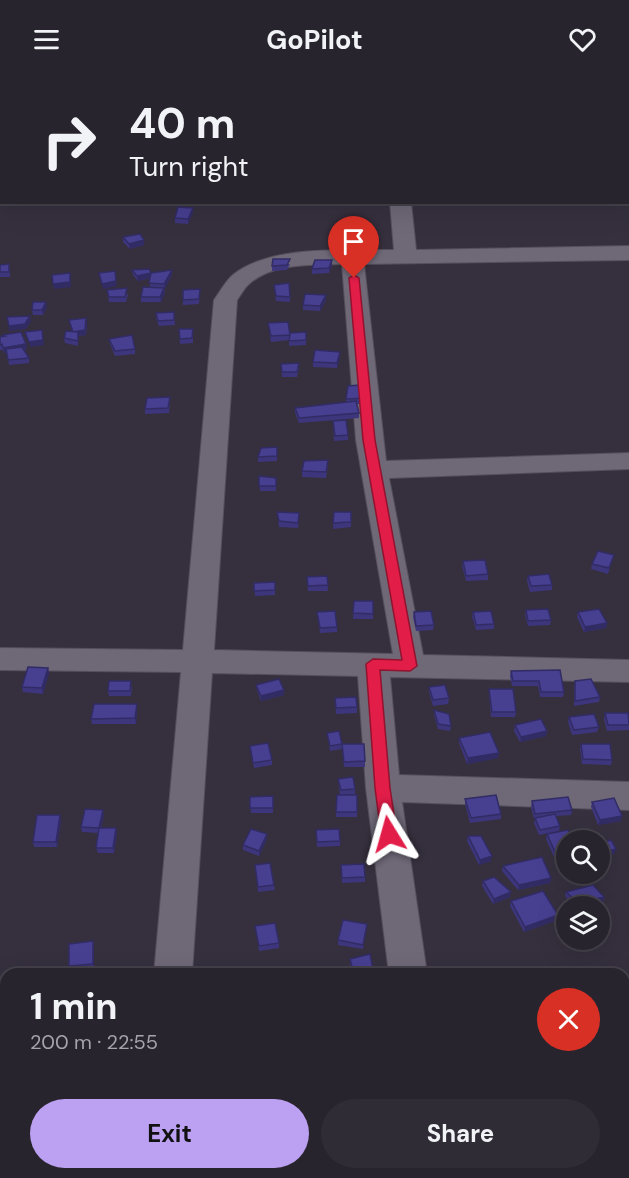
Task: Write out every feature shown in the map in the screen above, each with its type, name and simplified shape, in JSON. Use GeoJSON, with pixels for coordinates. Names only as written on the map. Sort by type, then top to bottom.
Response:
{"type":"FeatureCollection","features":[{"type":"Feature","properties":{"kind":"street"},"geometry":{"type":"LineString","coordinates":[[400,204],[406,256]]}},
{"type":"Feature","properties":{"kind":"street"},"geometry":{"type":"LineString","coordinates":[[173,968],[226,300],[241,279],[268,265],[306,258],[629,253]]}},
{"type":"Feature","properties":{"kind":"street"},"geometry":{"type":"LineString","coordinates":[[352,257],[369,440],[410,666]]}},
{"type":"Feature","properties":{"kind":"street"},"geometry":{"type":"LineString","coordinates":[[375,470],[629,460]]}},
{"type":"Feature","properties":{"kind":"street"},"geometry":{"type":"LineString","coordinates":[[0,659],[373,664],[629,671]]}},
{"type":"Feature","properties":{"kind":"street"},"geometry":{"type":"LineString","coordinates":[[373,664],[383,788],[407,968]]}},
{"type":"Feature","properties":{"kind":"street"},"geometry":{"type":"LineString","coordinates":[[383,788],[629,796]]}},
{"type":"Feature","properties":{"kind":"building"},"geometry":{"type":"Polygon","coordinates":[[[178,207],[193,208],[188,219],[175,218],[178,207]]]}},
{"type":"Feature","properties":{"kind":"building"},"geometry":{"type":"Polygon","coordinates":[[[140,234],[144,240],[129,244],[123,237],[140,234]]]}},
{"type":"Feature","properties":{"kind":"building"},"geometry":{"type":"Polygon","coordinates":[[[273,259],[290,259],[287,265],[272,266],[273,259]]]}},
{"type":"Feature","properties":{"kind":"building"},"geometry":{"type":"Polygon","coordinates":[[[315,260],[332,260],[329,268],[312,269],[315,260]]]}},
{"type":"Feature","properties":{"kind":"building"},"geometry":{"type":"Polygon","coordinates":[[[9,264],[9,272],[0,272],[0,265],[9,264]]]}},
{"type":"Feature","properties":{"kind":"building"},"geometry":{"type":"Polygon","coordinates":[[[149,269],[151,273],[137,276],[132,270],[149,269]]]}},
{"type":"Feature","properties":{"kind":"building"},"geometry":{"type":"Polygon","coordinates":[[[172,270],[164,284],[149,283],[151,273],[172,270]]]}},
{"type":"Feature","properties":{"kind":"building"},"geometry":{"type":"Polygon","coordinates":[[[115,271],[116,281],[102,284],[99,273],[115,271]]]}},
{"type":"Feature","properties":{"kind":"building"},"geometry":{"type":"Polygon","coordinates":[[[70,273],[70,282],[53,284],[52,275],[70,273]]]}},
{"type":"Feature","properties":{"kind":"building"},"geometry":{"type":"Polygon","coordinates":[[[289,283],[290,297],[276,296],[274,285],[289,283]]]}},
{"type":"Feature","properties":{"kind":"building"},"geometry":{"type":"Polygon","coordinates":[[[143,287],[164,288],[160,297],[141,297],[143,287]]]}},
{"type":"Feature","properties":{"kind":"building"},"geometry":{"type":"Polygon","coordinates":[[[127,288],[125,297],[109,297],[107,290],[127,288]]]}},
{"type":"Feature","properties":{"kind":"building"},"geometry":{"type":"Polygon","coordinates":[[[200,289],[199,299],[183,300],[183,290],[200,289]]]}},
{"type":"Feature","properties":{"kind":"building"},"geometry":{"type":"Polygon","coordinates":[[[305,294],[326,295],[320,306],[303,305],[305,294]]]}},
{"type":"Feature","properties":{"kind":"building"},"geometry":{"type":"Polygon","coordinates":[[[33,302],[46,302],[42,310],[32,310],[33,302]]]}},
{"type":"Feature","properties":{"kind":"building"},"geometry":{"type":"Polygon","coordinates":[[[174,312],[174,320],[158,321],[156,313],[174,312]]]}},
{"type":"Feature","properties":{"kind":"building"},"geometry":{"type":"Polygon","coordinates":[[[30,316],[25,324],[9,326],[7,317],[30,316]]]}},
{"type":"Feature","properties":{"kind":"building"},"geometry":{"type":"Polygon","coordinates":[[[86,318],[85,330],[73,332],[69,320],[86,318]]]}},
{"type":"Feature","properties":{"kind":"building"},"geometry":{"type":"Polygon","coordinates":[[[288,322],[290,335],[271,336],[268,323],[288,322]]]}},
{"type":"Feature","properties":{"kind":"building"},"geometry":{"type":"Polygon","coordinates":[[[179,329],[193,329],[192,338],[180,339],[179,329]]]}},
{"type":"Feature","properties":{"kind":"building"},"geometry":{"type":"Polygon","coordinates":[[[42,330],[43,340],[29,342],[25,332],[42,330]]]}},
{"type":"Feature","properties":{"kind":"building"},"geometry":{"type":"Polygon","coordinates":[[[66,331],[78,332],[78,341],[64,338],[66,331]]]}},
{"type":"Feature","properties":{"kind":"building"},"geometry":{"type":"Polygon","coordinates":[[[21,332],[26,344],[3,348],[2,344],[0,345],[0,337],[5,336],[2,335],[21,332]]]}},
{"type":"Feature","properties":{"kind":"building"},"geometry":{"type":"Polygon","coordinates":[[[306,332],[306,340],[289,341],[290,333],[306,332]]]}},
{"type":"Feature","properties":{"kind":"building"},"geometry":{"type":"Polygon","coordinates":[[[132,335],[135,349],[115,351],[109,339],[132,335]]]}},
{"type":"Feature","properties":{"kind":"building"},"geometry":{"type":"Polygon","coordinates":[[[22,347],[29,358],[8,360],[6,349],[22,347]]]}},
{"type":"Feature","properties":{"kind":"building"},"geometry":{"type":"Polygon","coordinates":[[[315,350],[340,352],[337,363],[313,362],[315,350]]]}},
{"type":"Feature","properties":{"kind":"building"},"geometry":{"type":"Polygon","coordinates":[[[299,363],[297,372],[282,372],[281,364],[299,363]]]}},
{"type":"Feature","properties":{"kind":"building"},"geometry":{"type":"Polygon","coordinates":[[[360,385],[366,398],[346,399],[348,386],[360,385]]]}},
{"type":"Feature","properties":{"kind":"building"},"geometry":{"type":"Polygon","coordinates":[[[170,397],[168,408],[145,409],[147,398],[170,397]]]}},
{"type":"Feature","properties":{"kind":"building"},"geometry":{"type":"Polygon","coordinates":[[[356,401],[359,413],[299,418],[295,408],[356,401]]]}},
{"type":"Feature","properties":{"kind":"building"},"geometry":{"type":"Polygon","coordinates":[[[346,420],[348,435],[335,436],[333,421],[346,420]]]}},
{"type":"Feature","properties":{"kind":"building"},"geometry":{"type":"Polygon","coordinates":[[[277,447],[277,456],[258,457],[261,448],[277,447]]]}},
{"type":"Feature","properties":{"kind":"building"},"geometry":{"type":"Polygon","coordinates":[[[328,460],[326,472],[302,471],[304,461],[328,460]]]}},
{"type":"Feature","properties":{"kind":"building"},"geometry":{"type":"Polygon","coordinates":[[[259,476],[276,478],[276,486],[259,486],[259,476]]]}},
{"type":"Feature","properties":{"kind":"building"},"geometry":{"type":"Polygon","coordinates":[[[277,512],[299,513],[298,523],[279,521],[277,512]]]}},
{"type":"Feature","properties":{"kind":"building"},"geometry":{"type":"Polygon","coordinates":[[[334,512],[351,512],[351,522],[333,523],[334,512]]]}},
{"type":"Feature","properties":{"kind":"building"},"geometry":{"type":"Polygon","coordinates":[[[598,551],[614,555],[609,568],[592,564],[598,551]]]}},
{"type":"Feature","properties":{"kind":"building"},"geometry":{"type":"Polygon","coordinates":[[[485,560],[488,574],[466,576],[463,561],[485,560]]]}},
{"type":"Feature","properties":{"kind":"building"},"geometry":{"type":"Polygon","coordinates":[[[549,574],[552,585],[531,586],[528,576],[549,574]]]}},
{"type":"Feature","properties":{"kind":"building"},"geometry":{"type":"Polygon","coordinates":[[[327,576],[328,585],[308,586],[307,577],[327,576]]]}},
{"type":"Feature","properties":{"kind":"building"},"geometry":{"type":"Polygon","coordinates":[[[275,582],[275,590],[254,591],[254,583],[275,582]]]}},
{"type":"Feature","properties":{"kind":"building"},"geometry":{"type":"Polygon","coordinates":[[[354,601],[373,601],[373,614],[353,613],[354,601]]]}},
{"type":"Feature","properties":{"kind":"building"},"geometry":{"type":"Polygon","coordinates":[[[548,609],[551,620],[528,621],[526,610],[548,609]]]}},
{"type":"Feature","properties":{"kind":"building"},"geometry":{"type":"Polygon","coordinates":[[[599,609],[607,623],[585,627],[578,612],[599,609]]]}},
{"type":"Feature","properties":{"kind":"building"},"geometry":{"type":"Polygon","coordinates":[[[335,611],[337,627],[320,628],[317,612],[335,611]]]}},
{"type":"Feature","properties":{"kind":"building"},"geometry":{"type":"Polygon","coordinates":[[[431,611],[434,625],[416,626],[414,612],[431,611]]]}},
{"type":"Feature","properties":{"kind":"building"},"geometry":{"type":"Polygon","coordinates":[[[491,611],[494,624],[476,625],[473,612],[491,611]]]}},
{"type":"Feature","properties":{"kind":"building"},"geometry":{"type":"Polygon","coordinates":[[[28,667],[48,668],[42,688],[22,687],[28,667]]]}},
{"type":"Feature","properties":{"kind":"building"},"geometry":{"type":"Polygon","coordinates":[[[560,670],[564,692],[541,692],[539,681],[513,681],[511,671],[560,670]]]}},
{"type":"Feature","properties":{"kind":"building"},"geometry":{"type":"Polygon","coordinates":[[[279,679],[284,690],[261,696],[256,685],[279,679]]]}},
{"type":"Feature","properties":{"kind":"building"},"geometry":{"type":"Polygon","coordinates":[[[591,679],[600,697],[575,701],[575,681],[591,679]]]}},
{"type":"Feature","properties":{"kind":"building"},"geometry":{"type":"Polygon","coordinates":[[[109,681],[131,681],[130,691],[108,691],[109,681]]]}},
{"type":"Feature","properties":{"kind":"building"},"geometry":{"type":"Polygon","coordinates":[[[445,685],[449,698],[433,700],[429,687],[445,685]]]}},
{"type":"Feature","properties":{"kind":"building"},"geometry":{"type":"Polygon","coordinates":[[[489,689],[513,689],[516,712],[492,712],[489,689]]]}},
{"type":"Feature","properties":{"kind":"building"},"geometry":{"type":"Polygon","coordinates":[[[356,697],[357,707],[336,708],[335,698],[356,697]]]}},
{"type":"Feature","properties":{"kind":"building"},"geometry":{"type":"Polygon","coordinates":[[[94,704],[137,704],[135,718],[91,719],[94,704]]]}},
{"type":"Feature","properties":{"kind":"building"},"geometry":{"type":"Polygon","coordinates":[[[434,710],[449,714],[451,726],[438,724],[434,710]]]}},
{"type":"Feature","properties":{"kind":"building"},"geometry":{"type":"Polygon","coordinates":[[[605,713],[628,713],[629,725],[608,725],[605,713]]]}},
{"type":"Feature","properties":{"kind":"building"},"geometry":{"type":"Polygon","coordinates":[[[594,714],[599,727],[574,730],[569,717],[594,714]]]}},
{"type":"Feature","properties":{"kind":"building"},"geometry":{"type":"Polygon","coordinates":[[[541,719],[547,731],[521,737],[515,725],[541,719]]]}},
{"type":"Feature","properties":{"kind":"building"},"geometry":{"type":"Polygon","coordinates":[[[339,731],[342,744],[330,746],[327,733],[339,731]]]}},
{"type":"Feature","properties":{"kind":"building"},"geometry":{"type":"Polygon","coordinates":[[[490,732],[499,753],[468,758],[459,738],[490,732]]]}},
{"type":"Feature","properties":{"kind":"building"},"geometry":{"type":"Polygon","coordinates":[[[268,743],[272,760],[253,763],[250,746],[268,743]]]}},
{"type":"Feature","properties":{"kind":"building"},"geometry":{"type":"Polygon","coordinates":[[[342,744],[364,744],[365,761],[344,762],[342,744]]]}},
{"type":"Feature","properties":{"kind":"building"},"geometry":{"type":"Polygon","coordinates":[[[581,744],[610,744],[612,760],[583,759],[581,744]]]}},
{"type":"Feature","properties":{"kind":"building"},"geometry":{"type":"Polygon","coordinates":[[[353,777],[355,789],[341,790],[338,779],[353,777]]]}},
{"type":"Feature","properties":{"kind":"building"},"geometry":{"type":"Polygon","coordinates":[[[337,795],[357,795],[357,812],[336,812],[337,795]]]}},
{"type":"Feature","properties":{"kind":"building"},"geometry":{"type":"Polygon","coordinates":[[[496,795],[501,814],[471,818],[465,799],[496,795]]]}},
{"type":"Feature","properties":{"kind":"building"},"geometry":{"type":"Polygon","coordinates":[[[273,796],[273,808],[250,808],[250,797],[273,796]]]}},
{"type":"Feature","properties":{"kind":"building"},"geometry":{"type":"Polygon","coordinates":[[[568,797],[572,810],[535,814],[532,801],[568,797]]]}},
{"type":"Feature","properties":{"kind":"building"},"geometry":{"type":"Polygon","coordinates":[[[614,798],[622,816],[600,820],[592,802],[614,798]]]}},
{"type":"Feature","properties":{"kind":"building"},"geometry":{"type":"Polygon","coordinates":[[[85,809],[103,810],[99,828],[81,827],[85,809]]]}},
{"type":"Feature","properties":{"kind":"building"},"geometry":{"type":"Polygon","coordinates":[[[555,814],[560,826],[540,830],[535,818],[555,814]]]}},
{"type":"Feature","properties":{"kind":"building"},"geometry":{"type":"Polygon","coordinates":[[[37,815],[60,815],[56,842],[33,842],[37,815]]]}},
{"type":"Feature","properties":{"kind":"building"},"geometry":{"type":"Polygon","coordinates":[[[99,828],[116,828],[113,848],[96,848],[99,828]]]}},
{"type":"Feature","properties":{"kind":"building"},"geometry":{"type":"Polygon","coordinates":[[[251,829],[267,834],[259,851],[243,845],[251,829]]]}},
{"type":"Feature","properties":{"kind":"building"},"geometry":{"type":"Polygon","coordinates":[[[339,829],[340,841],[317,842],[316,830],[339,829]]]}},
{"type":"Feature","properties":{"kind":"building"},"geometry":{"type":"Polygon","coordinates":[[[556,832],[556,852],[555,852],[547,834],[556,832]]]}},
{"type":"Feature","properties":{"kind":"building"},"geometry":{"type":"Polygon","coordinates":[[[468,836],[481,836],[492,856],[480,860],[468,836]]]}},
{"type":"Feature","properties":{"kind":"building"},"geometry":{"type":"Polygon","coordinates":[[[611,840],[616,849],[610,850],[611,840]]]}},
{"type":"Feature","properties":{"kind":"building"},"geometry":{"type":"Polygon","coordinates":[[[542,857],[551,878],[519,885],[503,866],[542,857]]]}},
{"type":"Feature","properties":{"kind":"building"},"geometry":{"type":"Polygon","coordinates":[[[270,863],[274,885],[258,887],[255,865],[270,863]]]}},
{"type":"Feature","properties":{"kind":"building"},"geometry":{"type":"Polygon","coordinates":[[[364,864],[365,877],[342,878],[341,865],[364,864]]]}},
{"type":"Feature","properties":{"kind":"building"},"geometry":{"type":"Polygon","coordinates":[[[494,877],[511,892],[494,899],[483,881],[494,877]]]}},
{"type":"Feature","properties":{"kind":"building"},"geometry":{"type":"Polygon","coordinates":[[[593,885],[603,896],[570,896],[566,892],[593,885]]]}},
{"type":"Feature","properties":{"kind":"building"},"geometry":{"type":"Polygon","coordinates":[[[543,891],[556,912],[556,916],[525,927],[511,901],[543,891]]]}},
{"type":"Feature","properties":{"kind":"building"},"geometry":{"type":"Polygon","coordinates":[[[343,920],[367,924],[363,945],[338,940],[343,920]]]}},
{"type":"Feature","properties":{"kind":"building"},"geometry":{"type":"Polygon","coordinates":[[[275,923],[279,943],[259,946],[255,926],[275,923]]]}},
{"type":"Feature","properties":{"kind":"building"},"geometry":{"type":"Polygon","coordinates":[[[93,941],[93,964],[69,966],[69,944],[93,941]]]}},
{"type":"Feature","properties":{"kind":"building"},"geometry":{"type":"Polygon","coordinates":[[[370,954],[373,968],[352,968],[350,959],[370,954]]]}},
{"type":"Feature","properties":{"kind":"route"},"geometry":{"type":"LineString","coordinates":[[354,278],[369,440],[410,666],[373,664],[389,834]]}}]}
